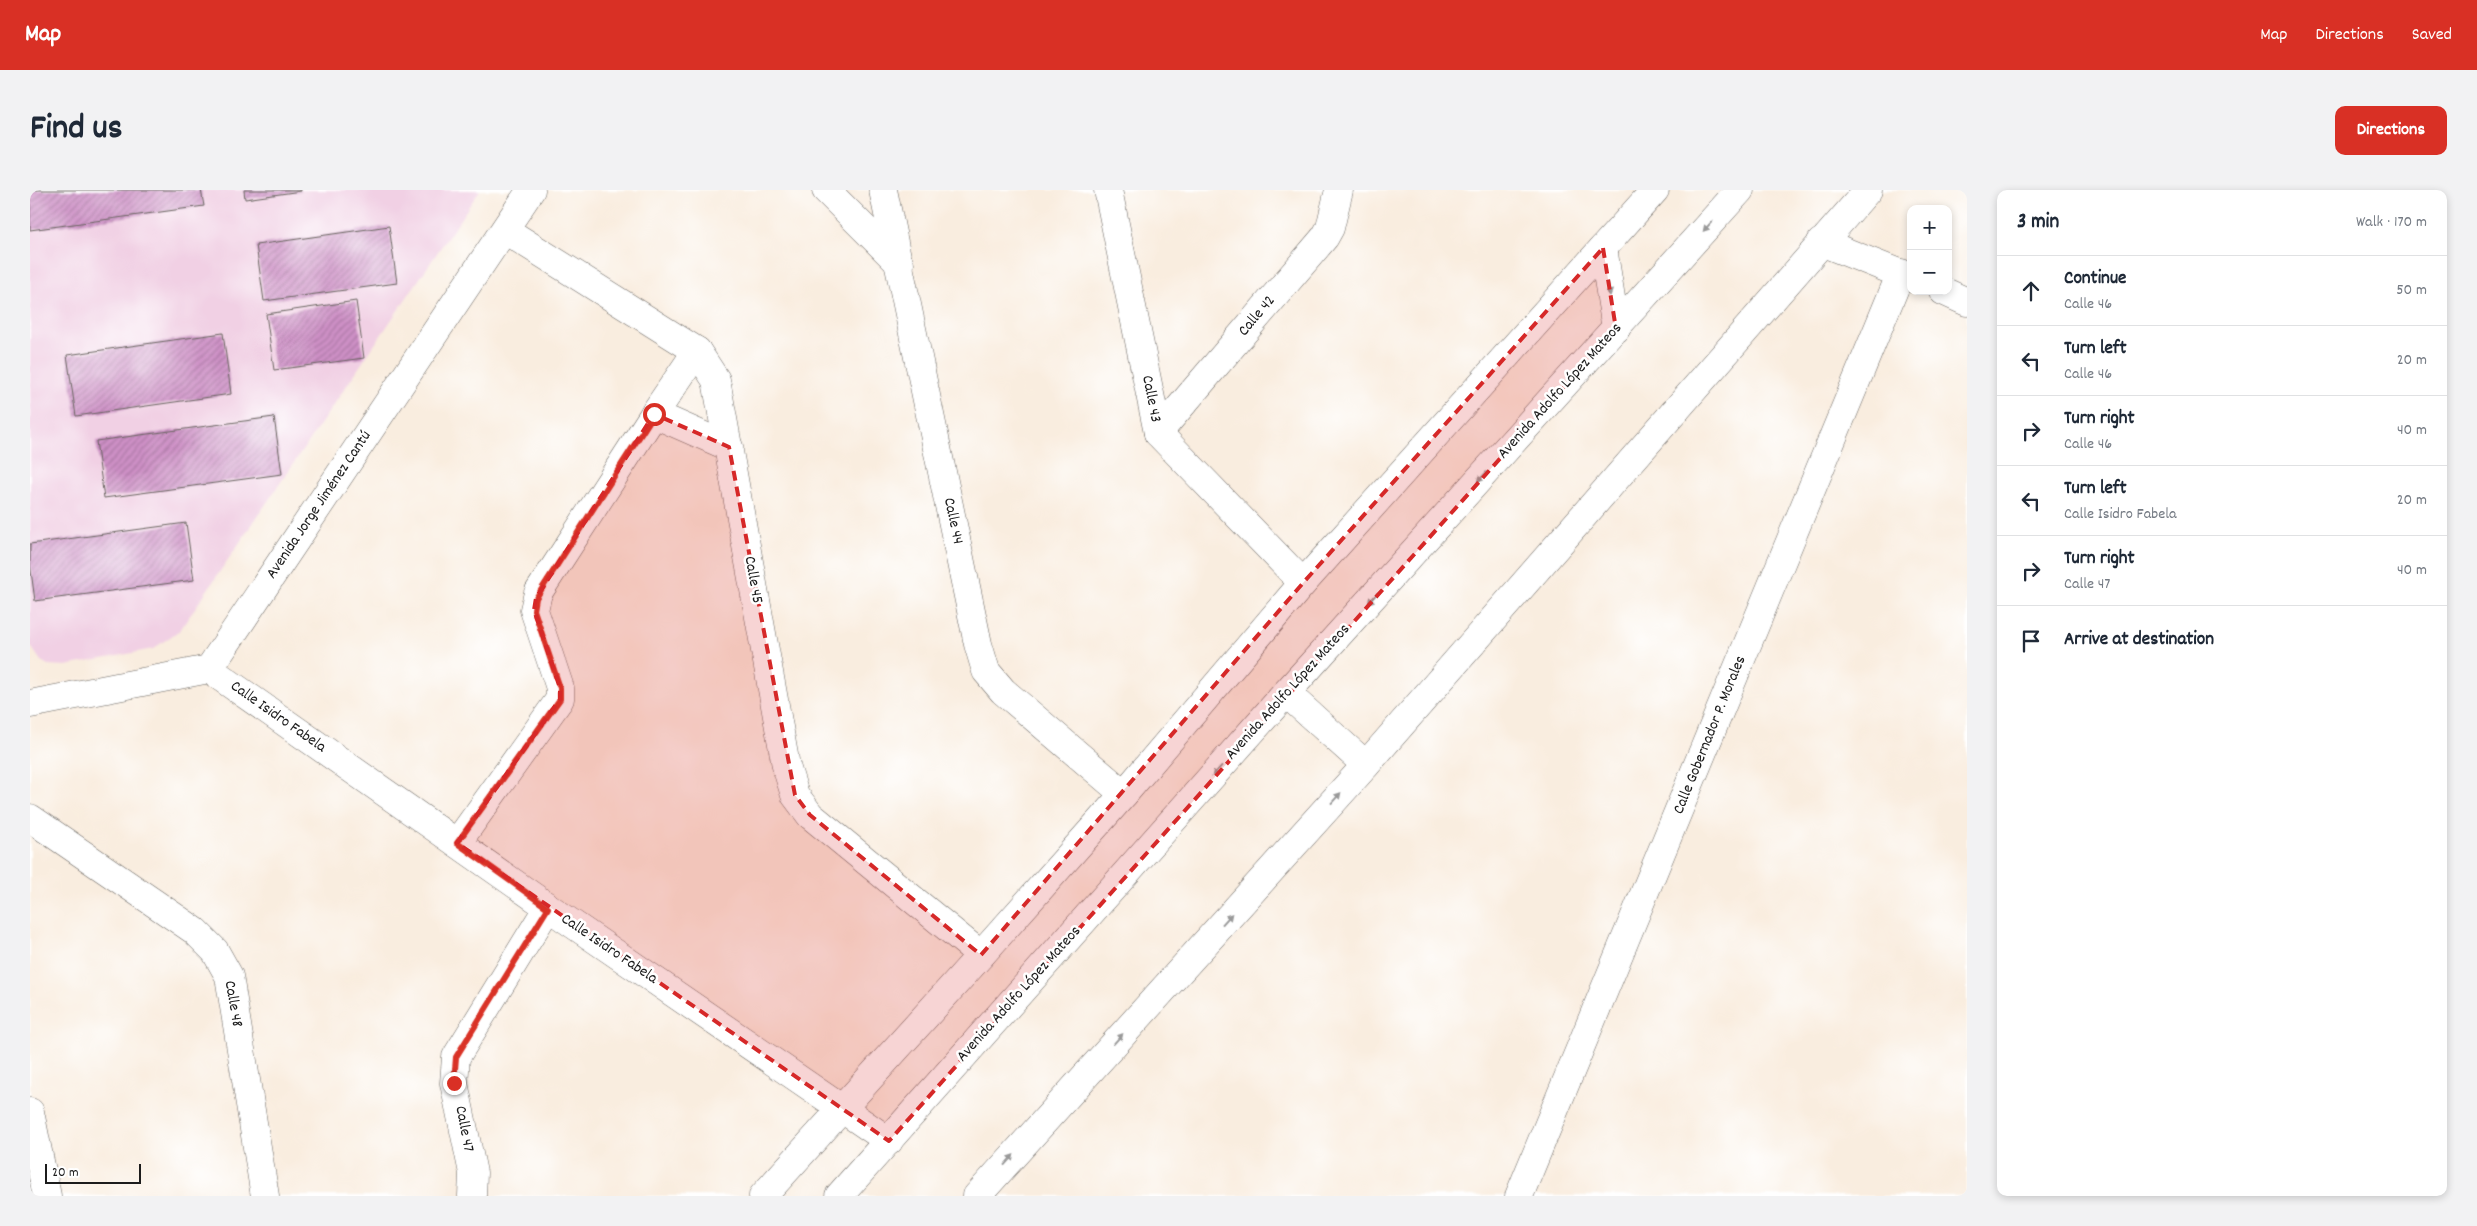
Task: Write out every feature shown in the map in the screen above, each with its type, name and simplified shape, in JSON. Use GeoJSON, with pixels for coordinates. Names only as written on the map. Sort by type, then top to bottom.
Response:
{"type":"FeatureCollection","features":[{"type":"Feature","properties":{"kind":"street","name":"Avenida Jorge Jiménez Cantú"},"geometry":{"type":"LineString","coordinates":[[209,669],[531,190]]}},
{"type":"Feature","properties":{"kind":"street"},"geometry":{"type":"LineString","coordinates":[[826,190],[900,264]]}},
{"type":"Feature","properties":{"kind":"street","name":"Calle 44"},"geometry":{"type":"LineString","coordinates":[[883,190],[978,644],[986,671],[1003,691],[1124,794]]}},
{"type":"Feature","properties":{"kind":"street","name":"Calle 43"},"geometry":{"type":"LineString","coordinates":[[1108,190],[1158,433],[1304,583]]}},
{"type":"Feature","properties":{"kind":"street","name":"Calle 42"},"geometry":{"type":"LineString","coordinates":[[1158,433],[1325,237],[1330,228],[1339,190]]}},
{"type":"Feature","properties":{"kind":"street"},"geometry":{"type":"LineString","coordinates":[[763,1196],[1124,794],[1304,583],[1655,190]]}},
{"type":"Feature","properties":{"kind":"street","name":"Avenida Adolfo López Mateos"},"geometry":{"type":"LineString","coordinates":[[839,1196],[1286,693],[1616,330],[1740,190]]}},
{"type":"Feature","properties":{"kind":"street"},"geometry":{"type":"LineString","coordinates":[[987,1193],[1366,765],[1868,190]]}},
{"type":"Feature","properties":{"kind":"street","name":"Calle 45"},"geometry":{"type":"LineString","coordinates":[[505,230],[697,351],[716,380],[786,766],[795,795],[810,815],[981,955]]}},
{"type":"Feature","properties":{"kind":"street"},"geometry":{"type":"LineString","coordinates":[[1822,242],[1906,275]]}},
{"type":"Feature","properties":{"kind":"street"},"geometry":{"type":"LineString","coordinates":[[1603,248],[1616,330]]}},
{"type":"Feature","properties":{"kind":"street","name":"Calle Gobernador P. Morales"},"geometry":{"type":"LineString","coordinates":[[1519,1196],[1906,275]]}},
{"type":"Feature","properties":{"kind":"street"},"geometry":{"type":"LineString","coordinates":[[1952,295],[1967,302]]}},
{"type":"Feature","properties":{"kind":"street"},"geometry":{"type":"LineString","coordinates":[[457,843],[560,699],[560,688],[534,610],[536,598],[654,414],[697,351]]}},
{"type":"Feature","properties":{"kind":"street"},"geometry":{"type":"LineString","coordinates":[[654,414],[729,446]]}},
{"type":"Feature","properties":{"kind":"street"},"geometry":{"type":"LineString","coordinates":[[30,704],[209,669]]}},
{"type":"Feature","properties":{"kind":"street","name":"Calle Isidro Fabela"},"geometry":{"type":"LineString","coordinates":[[209,669],[548,908],[888,1141]]}},
{"type":"Feature","properties":{"kind":"street"},"geometry":{"type":"LineString","coordinates":[[1286,693],[1366,765]]}},
{"type":"Feature","properties":{"kind":"street","name":"Calle 48"},"geometry":{"type":"LineString","coordinates":[[30,818],[195,931],[215,951],[229,976],[265,1196]]}},
{"type":"Feature","properties":{"kind":"street","name":"Calle 47"},"geometry":{"type":"LineString","coordinates":[[472,1196],[472,1173],[454,1083],[456,1057],[548,908]]}},
{"type":"Feature","properties":{"kind":"street"},"geometry":{"type":"LineString","coordinates":[[30,1112],[47,1196]]}},
{"type":"Feature","properties":{"kind":"highlighted area"},"geometry":{"type":"Polygon","coordinates":[[[1603,248],[1616,329],[889,1141],[457,843],[560,699],[560,688],[534,610],[536,598],[654,414],[729,447],[795,795],[810,815],[981,955],[1303,583],[1603,248]]]}},
{"type":"Feature","properties":{"kind":"shaded area"},"geometry":{"type":"Polygon","coordinates":[[[30,190],[480,190],[180,630],[153,649],[66,666],[48,665],[41,661],[30,645],[30,190]]]}},
{"type":"Feature","properties":{"kind":"building"},"geometry":{"type":"Polygon","coordinates":[[[30,190],[201,190],[204,206],[30,230],[30,190]]]}},
{"type":"Feature","properties":{"kind":"building"},"geometry":{"type":"Polygon","coordinates":[[[244,190],[301,190],[301,191],[245,199],[244,190]]]}},
{"type":"Feature","properties":{"kind":"building"},"geometry":{"type":"Polygon","coordinates":[[[389,226],[397,283],[264,301],[256,245],[389,226]]]}},
{"type":"Feature","properties":{"kind":"building"},"geometry":{"type":"Polygon","coordinates":[[[356,301],[364,358],[274,370],[266,314],[356,301]]]}},
{"type":"Feature","properties":{"kind":"building"},"geometry":{"type":"Polygon","coordinates":[[[223,333],[231,394],[76,416],[67,355],[223,333]]]}},
{"type":"Feature","properties":{"kind":"building"},"geometry":{"type":"Polygon","coordinates":[[[274,417],[282,474],[104,498],[96,441],[274,417]]]}},
{"type":"Feature","properties":{"kind":"building"},"geometry":{"type":"Polygon","coordinates":[[[186,523],[194,580],[35,601],[30,563],[30,544],[186,523]]]}},
{"type":"Feature","properties":{"kind":"route"},"geometry":{"type":"LineString","coordinates":[[454,1083],[456,1057],[548,908],[457,843],[558,704],[561,693],[560,688],[534,610],[534,604],[538,593],[654,414]]}}]}
